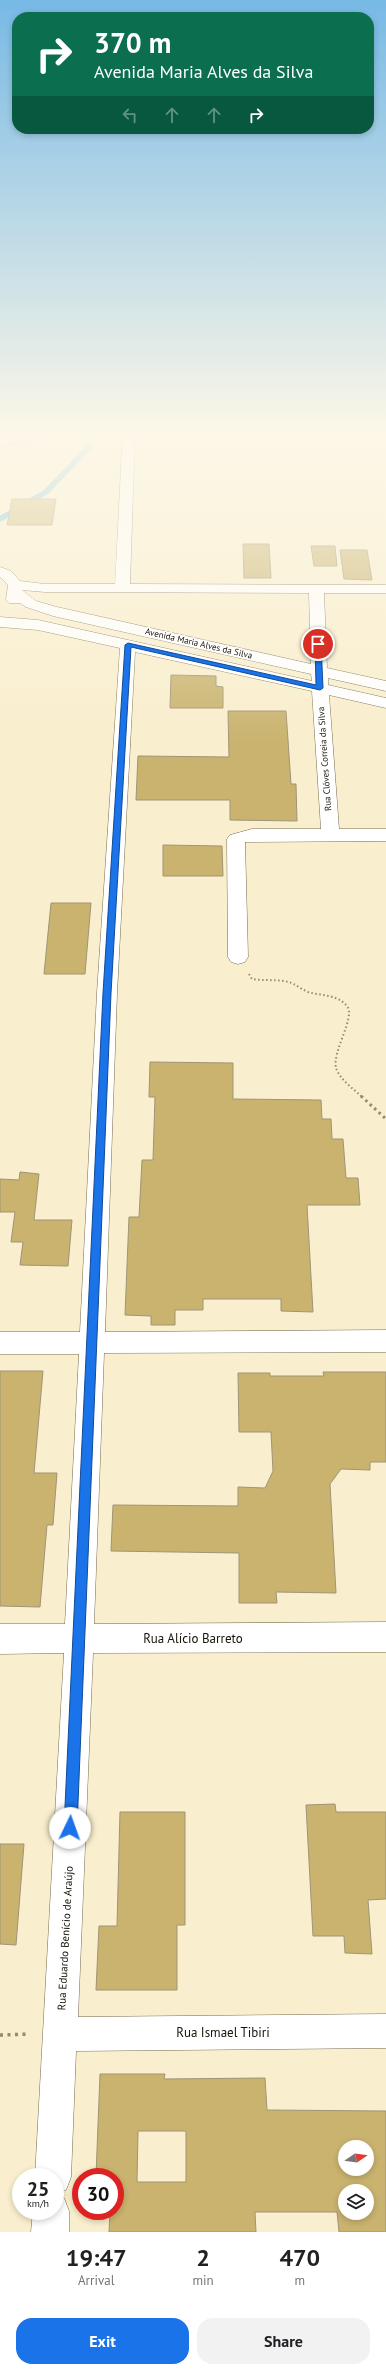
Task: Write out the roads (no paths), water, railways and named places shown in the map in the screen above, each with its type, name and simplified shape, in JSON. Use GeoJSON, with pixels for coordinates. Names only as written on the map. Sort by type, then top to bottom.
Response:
{"type":"FeatureCollection","features":[{"type":"Feature","properties":{"kind":"street"},"geometry":{"type":"LineString","coordinates":[[122,588],[124,535]]}},
{"type":"Feature","properties":{"kind":"street","name":"Avenida Maria Alves da Silva"},"geometry":{"type":"LineString","coordinates":[[0,571],[6,574],[16,589],[31,604],[53,611],[386,686]]}},
{"type":"Feature","properties":{"kind":"street","name":"Rua Clóves Correia da Silva"},"geometry":{"type":"LineString","coordinates":[[316,588],[319,671],[330,834]]}},
{"type":"Feature","properties":{"kind":"street"},"geometry":{"type":"LineString","coordinates":[[0,614],[10,607],[16,589],[386,589]]}},
{"type":"Feature","properties":{"kind":"street","name":"Avenida Maria Alves da Silva"},"geometry":{"type":"LineString","coordinates":[[0,622],[38,625],[386,703]]}},
{"type":"Feature","properties":{"kind":"street","name":"Rua Eduardo Benício de Araújo"},"geometry":{"type":"LineString","coordinates":[[53,2168],[80,1639],[107,993],[128,645]]}},
{"type":"Feature","properties":{"kind":"street"},"geometry":{"type":"LineString","coordinates":[[238,957],[236,839],[245,835],[386,835]]}},
{"type":"Feature","properties":{"kind":"street"},"geometry":{"type":"LineString","coordinates":[[0,1343],[386,1341]]}},
{"type":"Feature","properties":{"kind":"street","name":"Rua Alício Barreto"},"geometry":{"type":"LineString","coordinates":[[0,1639],[386,1637]]}},
{"type":"Feature","properties":{"kind":"street","name":"Rua Ismael Tibiri"},"geometry":{"type":"LineString","coordinates":[[60,2034],[386,2031]]}},
{"type":"Feature","properties":{"kind":"street"},"geometry":{"type":"LineString","coordinates":[[50,2232],[51,2220]]}}]}
